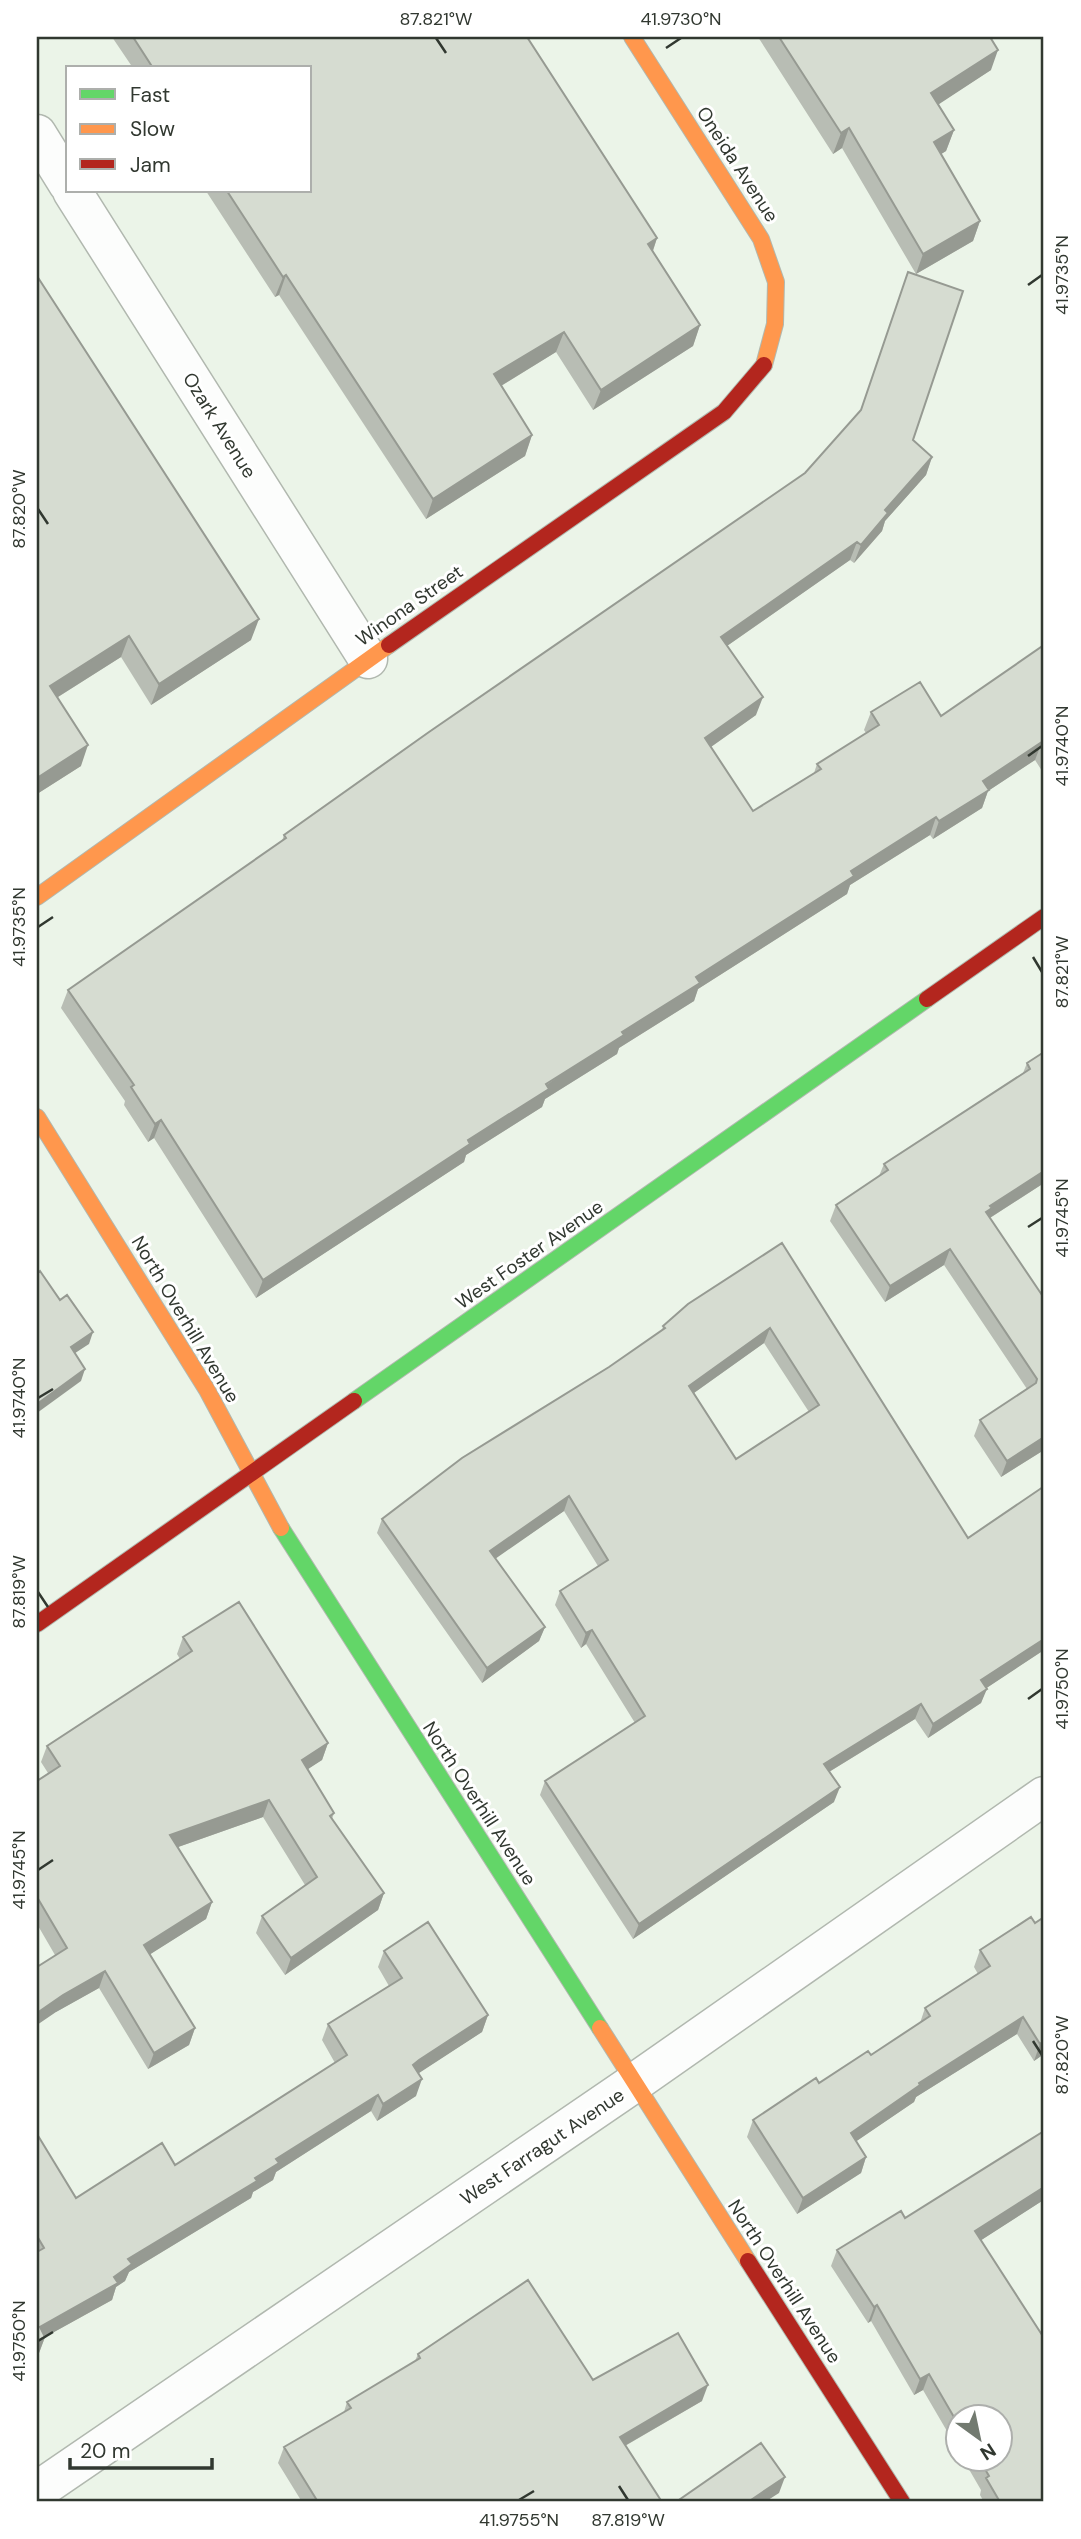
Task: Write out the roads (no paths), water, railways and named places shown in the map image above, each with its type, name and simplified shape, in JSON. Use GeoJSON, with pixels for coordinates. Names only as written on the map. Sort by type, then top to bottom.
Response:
{"type":"FeatureCollection","features":[{"type":"Feature","properties":{"kind":"street","name":"Oneida Avenue"},"geometry":{"type":"LineString","coordinates":[[632,37],[761,239],[776,282],[775,324]]}},
{"type":"Feature","properties":{"kind":"street"},"geometry":{"type":"LineString","coordinates":[[37,135],[66,181]]}},
{"type":"Feature","properties":{"kind":"street","name":"Ozark Avenue"},"geometry":{"type":"LineString","coordinates":[[73,192],[368,659]]}},
{"type":"Feature","properties":{"kind":"street","name":"Winona Street"},"geometry":{"type":"LineString","coordinates":[[37,897],[368,659],[723,412],[763,370],[775,324]]}},
{"type":"Feature","properties":{"kind":"street","name":"West Foster Avenue"},"geometry":{"type":"LineString","coordinates":[[37,1624],[1044,918]]}},
{"type":"Feature","properties":{"kind":"street","name":"North Overhill Avenue"},"geometry":{"type":"LineString","coordinates":[[37,1118],[207,1390],[284,1534],[902,2502]]}},
{"type":"Feature","properties":{"kind":"street","name":"West Farragut Avenue"},"geometry":{"type":"LineString","coordinates":[[37,2491],[634,2083],[1044,1796]]}}]}
